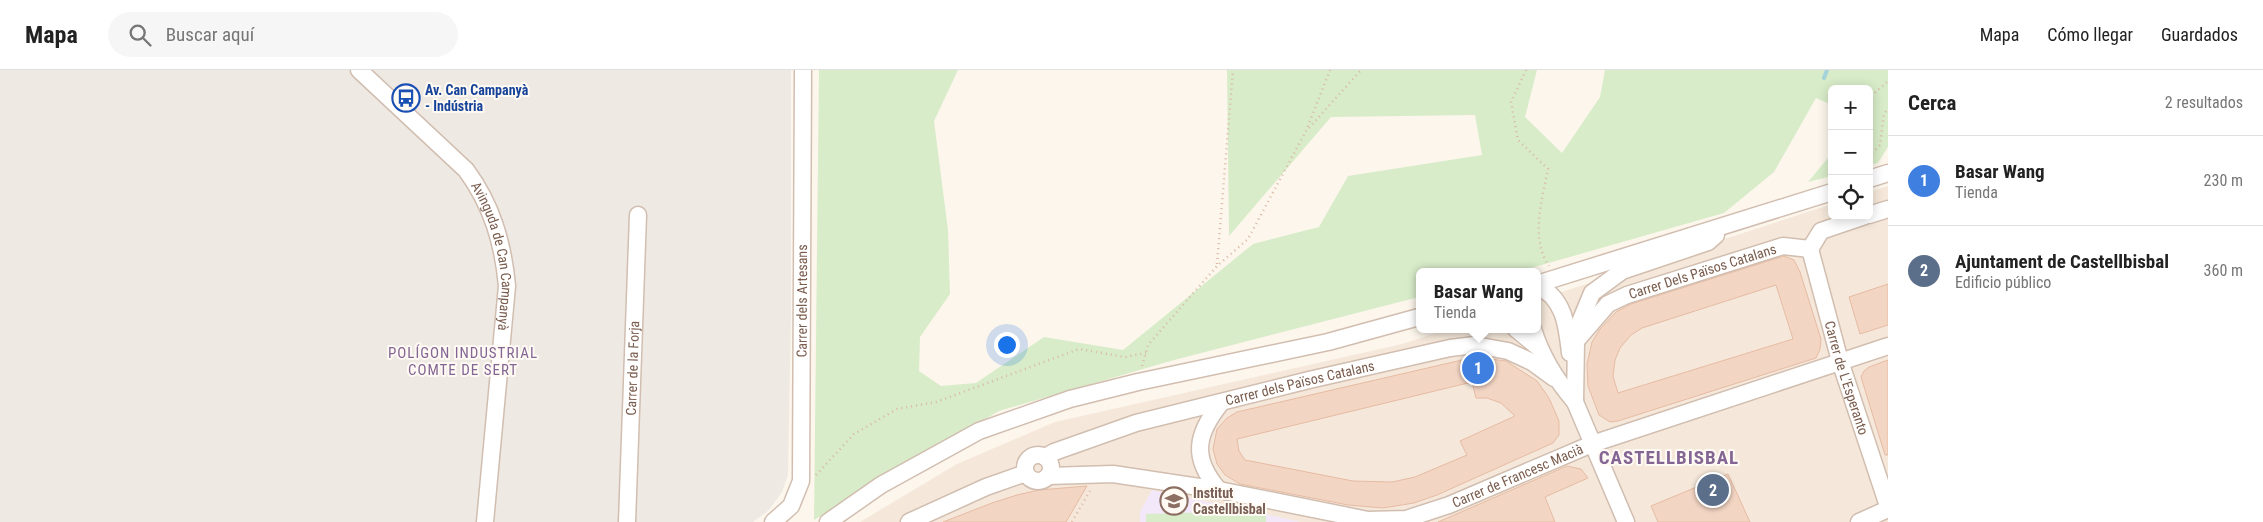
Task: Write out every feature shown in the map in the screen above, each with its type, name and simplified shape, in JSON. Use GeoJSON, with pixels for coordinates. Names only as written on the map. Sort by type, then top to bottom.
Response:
{"type":"FeatureCollection","features":[{"type":"Feature","properties":{"kind":"street","name":"Avinguda de Can Campanyà"},"geometry":{"type":"LineString","coordinates":[[359,70],[466,170],[477,185],[498,233],[504,258],[507,286],[484,522]]}},
{"type":"Feature","properties":{"kind":"street","name":"Carrer dels Artesans"},"geometry":{"type":"LineString","coordinates":[[773,522],[791,506],[798,493],[801,469],[803,70]]}},
{"type":"Feature","properties":{"kind":"street"},"geometry":{"type":"LineString","coordinates":[[1873,178],[1888,173]]}},
{"type":"Feature","properties":{"kind":"street"},"geometry":{"type":"LineString","coordinates":[[1541,284],[1828,193]]}},
{"type":"Feature","properties":{"kind":"street"},"geometry":{"type":"LineString","coordinates":[[1873,214],[1888,209]]}},
{"type":"Feature","properties":{"kind":"street","name":"Carrer de la Forja"},"geometry":{"type":"LineString","coordinates":[[627,522],[638,215]]}},
{"type":"Feature","properties":{"kind":"street"},"geometry":{"type":"LineString","coordinates":[[1810,249],[1821,230],[1852,220]]}},
{"type":"Feature","properties":{"kind":"street"},"geometry":{"type":"LineString","coordinates":[[1575,402],[1576,341],[1580,322],[1592,293],[1622,271],[1708,242],[1729,224]]}},
{"type":"Feature","properties":{"kind":"street","name":"Carrer Dels Països Catalans"},"geometry":{"type":"LineString","coordinates":[[1576,341],[1608,304],[1627,294],[1783,246],[1810,249]]}},
{"type":"Feature","properties":{"kind":"street","name":"Carrer de L'Esperanto"},"geometry":{"type":"LineString","coordinates":[[1810,249],[1840,361],[1888,507]]}},
{"type":"Feature","properties":{"kind":"street"},"geometry":{"type":"LineString","coordinates":[[1541,287],[1549,291],[1562,309],[1568,335],[1575,402],[1626,522]]}},
{"type":"Feature","properties":{"kind":"street"},"geometry":{"type":"LineString","coordinates":[[828,522],[881,485],[979,431],[1070,399],[1138,382],[1328,342],[1416,318]]}},
{"type":"Feature","properties":{"kind":"street"},"geometry":{"type":"LineString","coordinates":[[1328,342],[1386,335],[1416,329]]}},
{"type":"Feature","properties":{"kind":"street"},"geometry":{"type":"LineString","coordinates":[[1521,333],[1539,348]]}},
{"type":"Feature","properties":{"kind":"street"},"geometry":{"type":"LineString","coordinates":[[1534,333],[1539,348],[1554,378],[1575,402]]}},
{"type":"Feature","properties":{"kind":"street","name":"Carrer dels Països Catalans"},"geometry":{"type":"LineString","coordinates":[[1045,457],[1054,452],[1136,423],[1309,380],[1450,348],[1475,345],[1508,351],[1532,362],[1554,378]]}},
{"type":"Feature","properties":{"kind":"street","name":"Carrer de Francesc Macià"},"geometry":{"type":"LineString","coordinates":[[1026,472],[1030,478],[1038,481],[1048,476],[1112,474],[1219,490],[1368,520],[1406,519],[1449,505],[1592,444],[1888,346]]}},
{"type":"Feature","properties":{"kind":"street"},"geometry":{"type":"LineString","coordinates":[[1219,490],[1202,466],[1200,454],[1203,428],[1222,403]]}},
{"type":"Feature","properties":{"kind":"street"},"geometry":{"type":"LineString","coordinates":[[909,522],[986,487],[1026,472],[1025,464],[1030,458],[1037,455],[1045,457],[1050,464],[1048,476]]}},
{"type":"Feature","properties":{"kind":"street"},"geometry":{"type":"LineString","coordinates":[[1859,522],[1888,507]]}},
{"type":"Feature","properties":{"kind":"path"},"geometry":{"type":"LineString","coordinates":[[1217,266],[1233,70]]}},
{"type":"Feature","properties":{"kind":"path"},"geometry":{"type":"LineString","coordinates":[[1138,382],[1148,345],[1217,266],[1248,239],[1306,131],[1330,70]]}},
{"type":"Feature","properties":{"kind":"path"},"geometry":{"type":"LineString","coordinates":[[1306,131],[1361,70]]}},
{"type":"Feature","properties":{"kind":"path"},"geometry":{"type":"LineString","coordinates":[[1526,70],[1511,102],[1518,140],[1548,169],[1540,212],[1540,254],[1556,278]]}},
{"type":"Feature","properties":{"kind":"path"},"geometry":{"type":"LineString","coordinates":[[1873,94],[1888,81]]}},
{"type":"Feature","properties":{"kind":"path"},"geometry":{"type":"LineString","coordinates":[[1873,153],[1880,145],[1884,114],[1888,108]]}},
{"type":"Feature","properties":{"kind":"path"},"geometry":{"type":"LineString","coordinates":[[798,493],[854,434],[896,409],[936,402],[1079,349],[1125,357],[1146,353]]}},
{"type":"Feature","properties":{"kind":"path"},"geometry":{"type":"LineString","coordinates":[[1072,522],[1092,488]]}},
{"type":"Feature","properties":{"kind":"shaded area"},"geometry":{"type":"Polygon","coordinates":[[[0,70],[791,70],[791,314],[788,475],[782,492],[769,510],[753,522],[0,522],[0,70]]]}},
{"type":"Feature","properties":{"kind":"shaded area"},"geometry":{"type":"Polygon","coordinates":[[[1888,186],[1888,522],[860,522],[957,464],[1055,422],[1402,344],[1436,333],[1541,333],[1541,299],[1828,205],[1828,220],[1873,220],[1873,191],[1888,186]]]}},
{"type":"Feature","properties":{"kind":"shaded area","name":"Institut Castellbisbal"},"geometry":{"type":"Polygon","coordinates":[[[1152,490],[1301,522],[1140,522],[1140,512],[1152,490]]]}},
{"type":"Feature","properties":{"kind":"green space"},"geometry":{"type":"Polygon","coordinates":[[[819,70],[958,70],[934,121],[948,230],[950,294],[920,337],[919,371],[941,386],[976,383],[1044,337],[1123,350],[1253,244],[1319,227],[1348,176],[1482,155],[1475,115],[1331,117],[1229,236],[1227,70],[1537,70],[1525,117],[1562,153],[1600,97],[1605,70],[1888,70],[1888,147],[1878,163],[1873,164],[1873,85],[1828,85],[1828,103],[1816,98],[1774,172],[1724,213],[1531,268],[1416,268],[1416,298],[1174,360],[999,411],[814,520],[819,70]]]}},
{"type":"Feature","properties":{"kind":"green space"},"geometry":{"type":"Polygon","coordinates":[[[1828,158],[1828,177],[1808,182],[1828,158]]]}},
{"type":"Feature","properties":{"kind":"green space","name":"Institut Castellbisbal"},"geometry":{"type":"Polygon","coordinates":[[[1252,511],[1266,514],[1266,522],[1146,522],[1146,514],[1252,511]]]}},
{"type":"Feature","properties":{"kind":"building"},"geometry":{"type":"Polygon","coordinates":[[[1784,256],[1794,260],[1800,272],[1821,339],[1820,349],[1816,358],[1610,422],[1599,415],[1588,386],[1587,364],[1592,342],[1600,329],[1616,312],[1631,304],[1784,256]],[[1776,285],[1642,328],[1631,335],[1620,348],[1615,360],[1613,376],[1618,393],[1793,339],[1776,285]]]}},
{"type":"Feature","properties":{"kind":"building"},"geometry":{"type":"Polygon","coordinates":[[[1888,284],[1888,325],[1860,334],[1849,297],[1888,284]]]}},
{"type":"Feature","properties":{"kind":"building"},"geometry":{"type":"Polygon","coordinates":[[[1475,357],[1506,361],[1537,381],[1549,398],[1559,421],[1559,435],[1553,443],[1437,495],[1414,503],[1383,508],[1348,505],[1240,484],[1225,475],[1217,464],[1213,449],[1217,429],[1227,418],[1237,412],[1475,357]],[[1472,382],[1237,439],[1239,451],[1245,460],[1353,481],[1392,482],[1415,477],[1467,455],[1460,441],[1515,416],[1501,403],[1487,398],[1476,398],[1472,382]]]}},
{"type":"Feature","properties":{"kind":"building"},"geometry":{"type":"Polygon","coordinates":[[[1888,360],[1888,455],[1885,455],[1861,377],[1869,367],[1888,360]]]}},
{"type":"Feature","properties":{"kind":"building"},"geometry":{"type":"Polygon","coordinates":[[[1567,466],[1581,469],[1588,478],[1545,497],[1555,522],[1438,522],[1567,466]]]}},
{"type":"Feature","properties":{"kind":"building"},"geometry":{"type":"Polygon","coordinates":[[[1728,474],[1750,522],[1658,522],[1651,506],[1728,474]]]}},
{"type":"Feature","properties":{"kind":"building"},"geometry":{"type":"Polygon","coordinates":[[[1087,486],[1066,522],[943,522],[1017,495],[1039,490],[1087,486]]]}},
{"type":"Feature","properties":{"kind":"waterway"},"geometry":{"type":"LineString","coordinates":[[1824,78],[1827,70]]}},
{"type":"Feature","properties":{"kind":"place","name":"Av. Can Campanyà - Indústria"},"geometry":{"type":"Point","coordinates":[406,98]}},
{"type":"Feature","properties":{"kind":"place","name":"Basar Wang"},"geometry":{"type":"Point","coordinates":[1478,368]}},
{"type":"Feature","properties":{"kind":"place","name":"Ajuntament de Castellbisbal"},"geometry":{"type":"Point","coordinates":[1713,490]}},
{"type":"Feature","properties":{"kind":"place","name":"Institut Castellbisbal"},"geometry":{"type":"Point","coordinates":[1174,501]}},
{"type":"Feature","properties":{"kind":"district","name":"POLÍGON INDUSTRIAL COMTE DE SERT"},"geometry":{"type":"Point","coordinates":[463,362]}},
{"type":"Feature","properties":{"kind":"district","name":"CASTELLBISBAL"},"geometry":{"type":"Point","coordinates":[1669,457]}}]}
